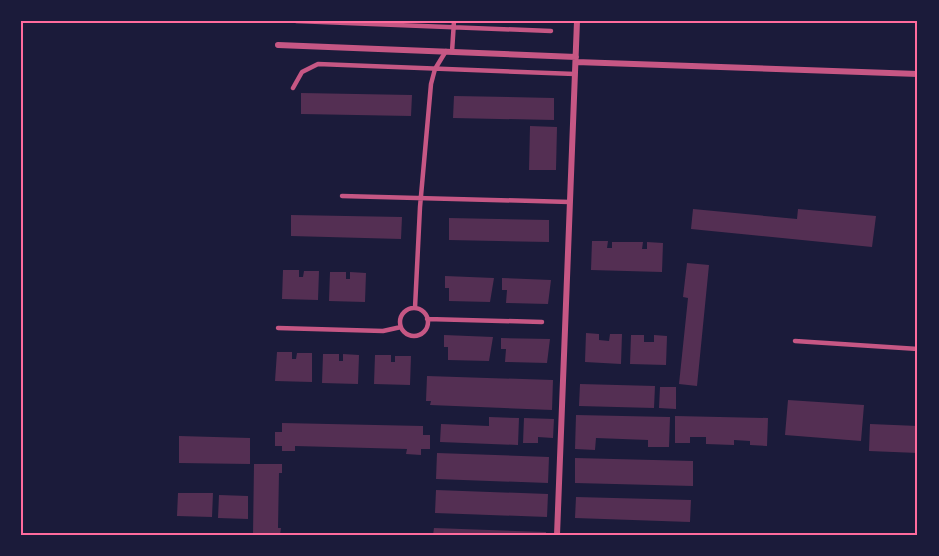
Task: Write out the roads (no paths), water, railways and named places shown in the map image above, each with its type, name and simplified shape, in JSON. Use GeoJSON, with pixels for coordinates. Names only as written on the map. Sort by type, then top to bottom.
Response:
{"type":"FeatureCollection","features":[{"type":"Feature","properties":{"kind":"street"},"geometry":{"type":"LineString","coordinates":[[557,535],[577,21]]}},
{"type":"Feature","properties":{"kind":"street"},"geometry":{"type":"LineString","coordinates":[[278,45],[918,74]]}},
{"type":"Feature","properties":{"kind":"lane"},"geometry":{"type":"LineString","coordinates":[[296,21],[551,31]]}},
{"type":"Feature","properties":{"kind":"lane"},"geometry":{"type":"LineString","coordinates":[[415,308],[421,198],[431,84],[435,69],[449,52],[454,21]]}},
{"type":"Feature","properties":{"kind":"lane"},"geometry":{"type":"LineString","coordinates":[[293,88],[306,68],[318,64],[575,75]]}},
{"type":"Feature","properties":{"kind":"lane"},"geometry":{"type":"LineString","coordinates":[[342,196],[570,202]]}},
{"type":"Feature","properties":{"kind":"lane"},"geometry":{"type":"LineString","coordinates":[[415,308],[424,312],[427,319],[426,328],[418,335],[406,334],[401,327],[402,314],[406,310],[415,308]]}},
{"type":"Feature","properties":{"kind":"lane"},"geometry":{"type":"LineString","coordinates":[[427,319],[542,322]]}},
{"type":"Feature","properties":{"kind":"lane"},"geometry":{"type":"LineString","coordinates":[[278,328],[383,331],[401,327]]}},
{"type":"Feature","properties":{"kind":"lane"},"geometry":{"type":"LineString","coordinates":[[795,341],[918,350]]}}]}
